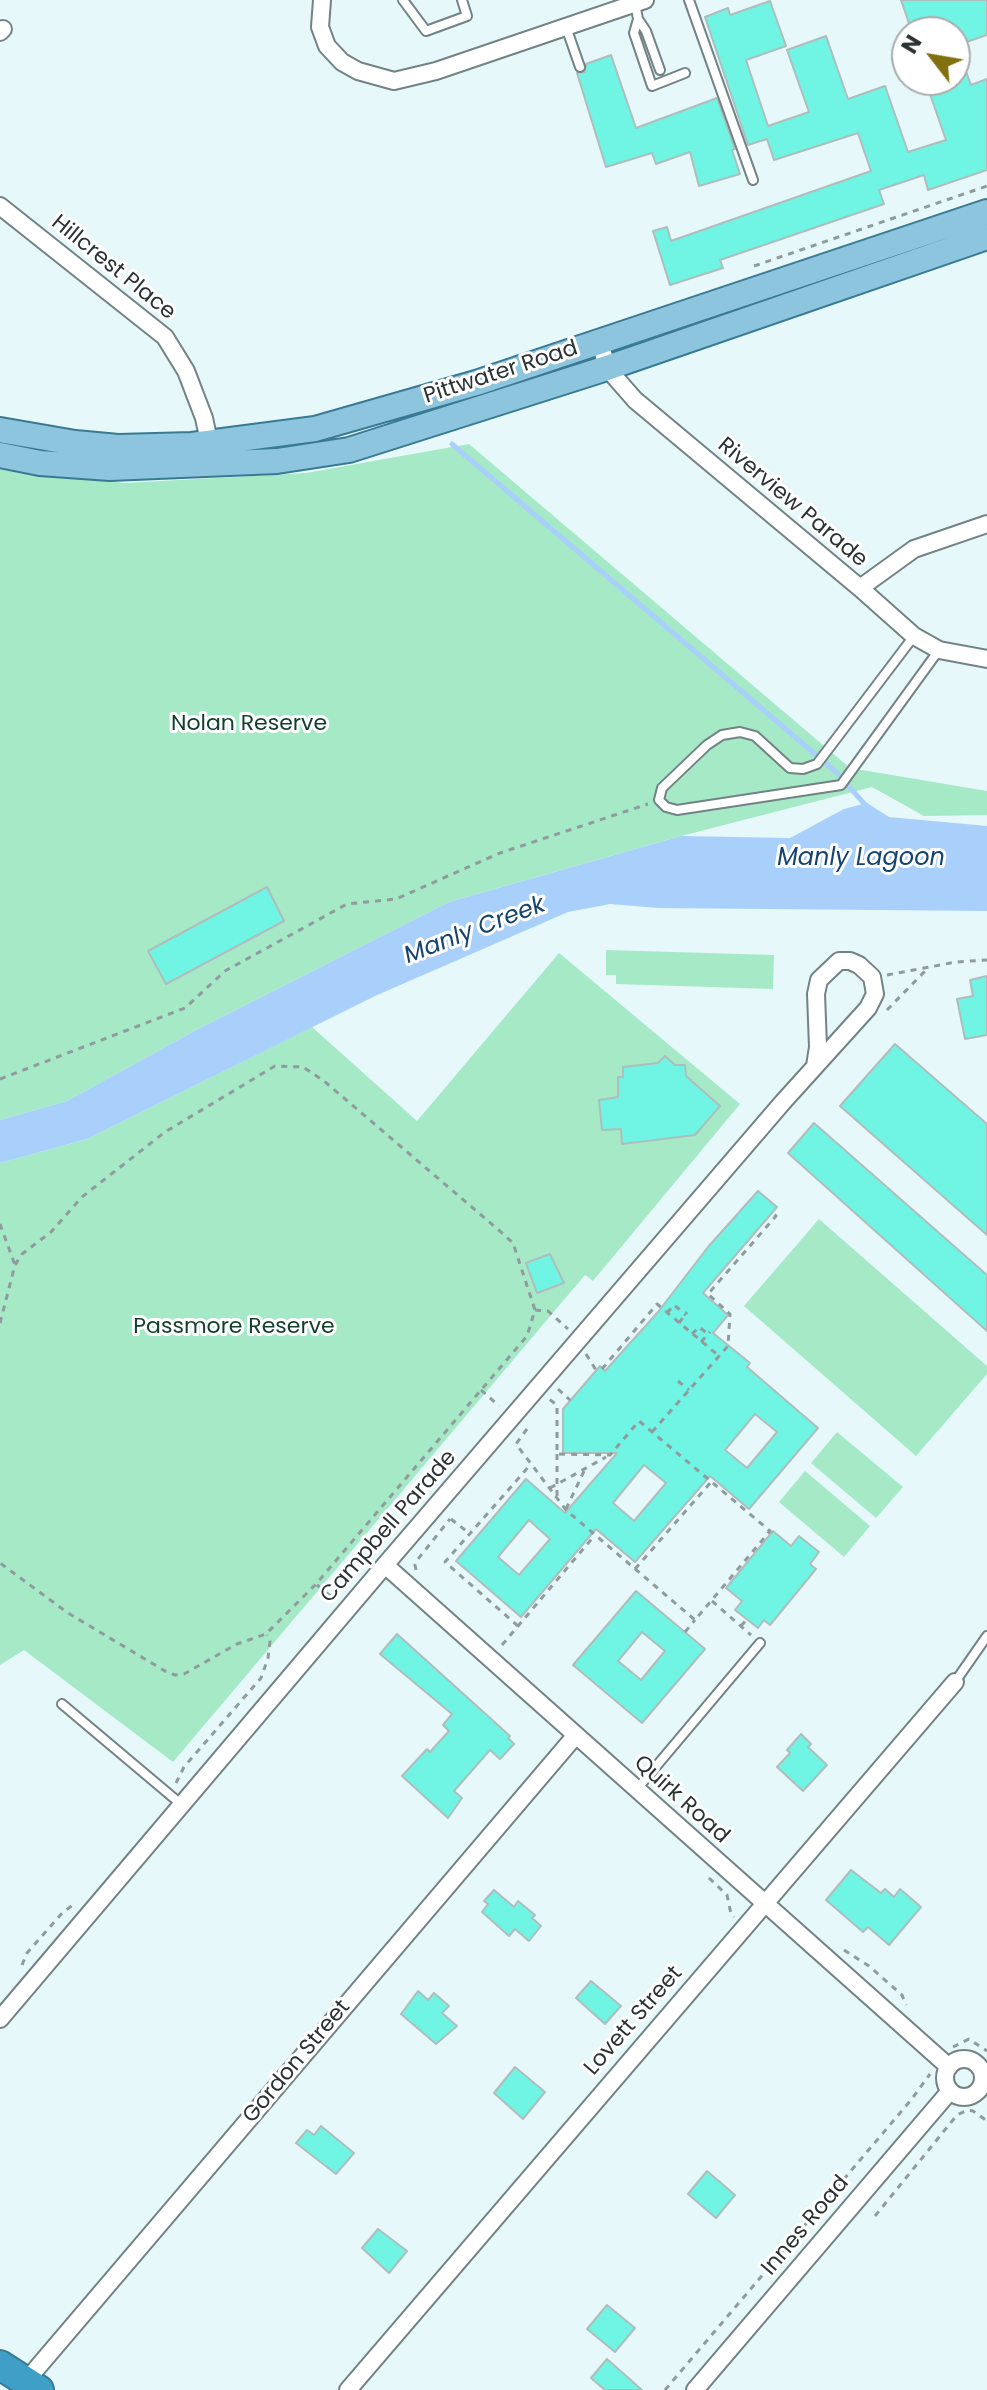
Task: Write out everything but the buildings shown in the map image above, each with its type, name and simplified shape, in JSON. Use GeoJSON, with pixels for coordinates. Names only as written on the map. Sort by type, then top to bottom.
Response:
{"type":"FeatureCollection","features":[{"type":"Feature","properties":{"kind":"highway"},"geometry":{"type":"LineString","coordinates":[[0,2365],[28,2387]]}},
{"type":"Feature","properties":{"kind":"main road","name":"Pittwater Road"},"geometry":{"type":"LineString","coordinates":[[0,455],[40,463],[110,468],[211,454],[315,429],[476,383],[987,212]]}},
{"type":"Feature","properties":{"kind":"main road","name":"Pittwater Road"},"geometry":{"type":"LineString","coordinates":[[0,430],[75,443],[277,461],[349,450],[607,368],[987,237]]}},
{"type":"Feature","properties":{"kind":"street"},"geometry":{"type":"LineString","coordinates":[[322,0],[320,27],[327,46],[342,62],[358,71],[394,81],[436,71],[566,27],[639,7]]}},
{"type":"Feature","properties":{"kind":"street","name":"Hillcrest Place"},"geometry":{"type":"LineString","coordinates":[[0,206],[165,337],[186,371],[204,418],[211,454]]}},
{"type":"Feature","properties":{"kind":"street","name":"Riverview Parade"},"geometry":{"type":"LineString","coordinates":[[600,341],[607,368],[635,400],[914,636],[939,650],[987,659]]}},
{"type":"Feature","properties":{"kind":"street"},"geometry":{"type":"LineString","coordinates":[[860,588],[914,549],[987,524]]}},
{"type":"Feature","properties":{"kind":"street"},"geometry":{"type":"LineString","coordinates":[[815,1066],[819,980],[839,961],[859,965],[872,977]]}},
{"type":"Feature","properties":{"kind":"street","name":"Campbell Parade"},"geometry":{"type":"LineString","coordinates":[[0,2019],[175,1799],[385,1565],[868,1008],[875,994],[872,977]]}},
{"type":"Feature","properties":{"kind":"street","name":"Quirk Road"},"geometry":{"type":"LineString","coordinates":[[385,1565],[763,1904],[936,2066]]}},
{"type":"Feature","properties":{"kind":"street","name":"Lovett Street"},"geometry":{"type":"LineString","coordinates":[[348,2390],[955,1682]]}},
{"type":"Feature","properties":{"kind":"street","name":"Gordon Street"},"geometry":{"type":"LineString","coordinates":[[28,2387],[576,1735]]}},
{"type":"Feature","properties":{"kind":"street"},"geometry":{"type":"LineString","coordinates":[[984,2056],[982,2095],[955,2095],[936,2066],[984,2056]]}},
{"type":"Feature","properties":{"kind":"street","name":"Innes Road"},"geometry":{"type":"LineString","coordinates":[[695,2390],[950,2091]]}},
{"type":"Feature","properties":{"kind":"lane"},"geometry":{"type":"LineString","coordinates":[[403,0],[426,31],[467,16],[462,0]]}},
{"type":"Feature","properties":{"kind":"lane"},"geometry":{"type":"LineString","coordinates":[[689,0],[753,180]]}},
{"type":"Feature","properties":{"kind":"lane"},"geometry":{"type":"LineString","coordinates":[[639,7],[660,70]]}},
{"type":"Feature","properties":{"kind":"lane"},"geometry":{"type":"LineString","coordinates":[[639,7],[634,33],[652,86],[685,73]]}},
{"type":"Feature","properties":{"kind":"lane"},"geometry":{"type":"LineString","coordinates":[[566,27],[580,67]]}},
{"type":"Feature","properties":{"kind":"lane"},"geometry":{"type":"LineString","coordinates":[[914,636],[817,764],[803,769],[790,768],[755,736],[740,732],[722,735],[707,745],[662,788],[659,800],[666,807],[677,810],[841,785],[939,650]]}},
{"type":"Feature","properties":{"kind":"lane"},"geometry":{"type":"LineString","coordinates":[[955,1682],[987,1636]]}},
{"type":"Feature","properties":{"kind":"lane"},"geometry":{"type":"LineString","coordinates":[[637,1790],[760,1643]]}},
{"type":"Feature","properties":{"kind":"lane"},"geometry":{"type":"LineString","coordinates":[[62,1704],[175,1799]]}},
{"type":"Feature","properties":{"kind":"path"},"geometry":{"type":"LineString","coordinates":[[751,267],[987,186]]}},
{"type":"Feature","properties":{"kind":"path"},"geometry":{"type":"LineString","coordinates":[[0,1079],[185,1008],[225,971],[347,904],[396,899],[500,853],[659,800]]}},
{"type":"Feature","properties":{"kind":"path"},"geometry":{"type":"LineString","coordinates":[[872,977],[956,962],[987,960]]}},
{"type":"Feature","properties":{"kind":"path"},"geometry":{"type":"LineString","coordinates":[[0,1323],[15,1265],[22,1254],[51,1232],[82,1197],[165,1132],[275,1066],[303,1067],[324,1081],[513,1243],[535,1310],[527,1336],[316,1584],[266,1634],[237,1644],[184,1674],[175,1675],[68,1613],[0,1563]]}},
{"type":"Feature","properties":{"kind":"path"},"geometry":{"type":"LineString","coordinates":[[652,1432],[728,1346],[730,1314],[708,1294],[727,1268],[750,1248],[769,1225],[776,1216],[772,1212]]}},
{"type":"Feature","properties":{"kind":"path"},"geometry":{"type":"LineString","coordinates":[[764,1222],[769,1225]]}},
{"type":"Feature","properties":{"kind":"path"},"geometry":{"type":"LineString","coordinates":[[0,1224],[15,1265]]}},
{"type":"Feature","properties":{"kind":"path"},"geometry":{"type":"LineString","coordinates":[[745,1243],[750,1248]]}},
{"type":"Feature","properties":{"kind":"path"},"geometry":{"type":"LineString","coordinates":[[602,1369],[657,1304],[719,1356]]}},
{"type":"Feature","properties":{"kind":"path"},"geometry":{"type":"LineString","coordinates":[[667,1313],[674,1305],[686,1314],[679,1323]]}},
{"type":"Feature","properties":{"kind":"path"},"geometry":{"type":"LineString","coordinates":[[535,1310],[548,1311],[579,1339]]}},
{"type":"Feature","properties":{"kind":"path"},"geometry":{"type":"LineString","coordinates":[[692,1334],[699,1327],[709,1333],[701,1342]]}},
{"type":"Feature","properties":{"kind":"path"},"geometry":{"type":"LineString","coordinates":[[678,1381],[689,1390]]}},
{"type":"Feature","properties":{"kind":"path"},"geometry":{"type":"LineString","coordinates":[[537,1388],[557,1405],[557,1499]]}},
{"type":"Feature","properties":{"kind":"path"},"geometry":{"type":"LineString","coordinates":[[481,1390],[527,1429],[516,1444],[566,1510],[695,1620]]}},
{"type":"Feature","properties":{"kind":"path"},"geometry":{"type":"LineString","coordinates":[[633,1416],[770,1531],[685,1632]]}},
{"type":"Feature","properties":{"kind":"path"},"geometry":{"type":"LineString","coordinates":[[549,1489],[610,1455],[639,1421]]}},
{"type":"Feature","properties":{"kind":"path"},"geometry":{"type":"LineString","coordinates":[[659,1423],[664,1427]]}},
{"type":"Feature","properties":{"kind":"path"},"geometry":{"type":"LineString","coordinates":[[557,1454],[610,1455]]}},
{"type":"Feature","properties":{"kind":"path"},"geometry":{"type":"LineString","coordinates":[[518,1626],[445,1562],[531,1464]]}},
{"type":"Feature","properties":{"kind":"path"},"geometry":{"type":"LineString","coordinates":[[566,1510],[585,1469]]}},
{"type":"Feature","properties":{"kind":"path"},"geometry":{"type":"LineString","coordinates":[[635,1569],[711,1482]]}},
{"type":"Feature","properties":{"kind":"path"},"geometry":{"type":"LineString","coordinates":[[435,1506],[470,1534]]}},
{"type":"Feature","properties":{"kind":"path"},"geometry":{"type":"LineString","coordinates":[[416,1572],[418,1559],[450,1519]]}},
{"type":"Feature","properties":{"kind":"path"},"geometry":{"type":"LineString","coordinates":[[502,1645],[595,1535]]}},
{"type":"Feature","properties":{"kind":"path"},"geometry":{"type":"LineString","coordinates":[[712,1601],[760,1643]]}},
{"type":"Feature","properties":{"kind":"path"},"geometry":{"type":"LineString","coordinates":[[741,1626],[747,1619]]}},
{"type":"Feature","properties":{"kind":"path"},"geometry":{"type":"LineString","coordinates":[[175,1799],[184,1767],[261,1678],[270,1641],[266,1634]]}},
{"type":"Feature","properties":{"kind":"path"},"geometry":{"type":"LineString","coordinates":[[21,1969],[27,1953],[63,1912],[76,1903]]}},
{"type":"Feature","properties":{"kind":"path"},"geometry":{"type":"LineString","coordinates":[[665,2390],[955,2044],[969,2039],[984,2056]]}},
{"type":"Feature","properties":{"kind":"path"},"geometry":{"type":"LineString","coordinates":[[875,2216],[957,2115],[968,2110],[987,2121]]}},
{"type":"Feature","properties":{"kind":"green space","name":"Nolan Reserve"},"geometry":{"type":"Polygon","coordinates":[[[469,444],[850,768],[987,791],[987,815],[924,816],[872,787],[681,836],[449,902],[196,1030],[67,1101],[0,1120],[0,469],[125,483],[306,473],[469,444]]]}},
{"type":"Feature","properties":{"kind":"green space"},"geometry":{"type":"Polygon","coordinates":[[[606,950],[774,955],[773,989],[616,984],[616,975],[606,975],[606,950]]]}},
{"type":"Feature","properties":{"kind":"green space","name":"Passmore Reserve"},"geometry":{"type":"Polygon","coordinates":[[[559,953],[740,1104],[593,1281],[585,1275],[173,1762],[24,1650],[0,1665],[0,1163],[87,1139],[312,1027],[417,1121],[559,953]]]}},
{"type":"Feature","properties":{"kind":"green space"},"geometry":{"type":"Polygon","coordinates":[[[819,1219],[987,1366],[987,1374],[916,1456],[744,1306],[819,1219]]]}},
{"type":"Feature","properties":{"kind":"green space"},"geometry":{"type":"Polygon","coordinates":[[[837,1432],[903,1487],[876,1518],[811,1463],[837,1432]]]}},
{"type":"Feature","properties":{"kind":"green space"},"geometry":{"type":"Polygon","coordinates":[[[805,1471],[870,1526],[844,1557],[779,1502],[805,1471]]]}},
{"type":"Feature","properties":{"kind":"water","name":"Manly Lagoon"},"geometry":{"type":"Polygon","coordinates":[[[867,803],[889,817],[987,826],[987,911],[658,908],[610,904],[568,912],[375,996],[87,1139],[0,1163],[0,1120],[67,1101],[196,1030],[449,902],[681,836],[790,838],[844,809],[867,803]]]}},
{"type":"Feature","properties":{"kind":"waterway"},"geometry":{"type":"LineString","coordinates":[[452,444],[836,772],[869,809]]}},
{"type":"Feature","properties":{"kind":"water label","name":"Manly Creek"},"geometry":{"type":"Point","coordinates":[475,931]}}]}
